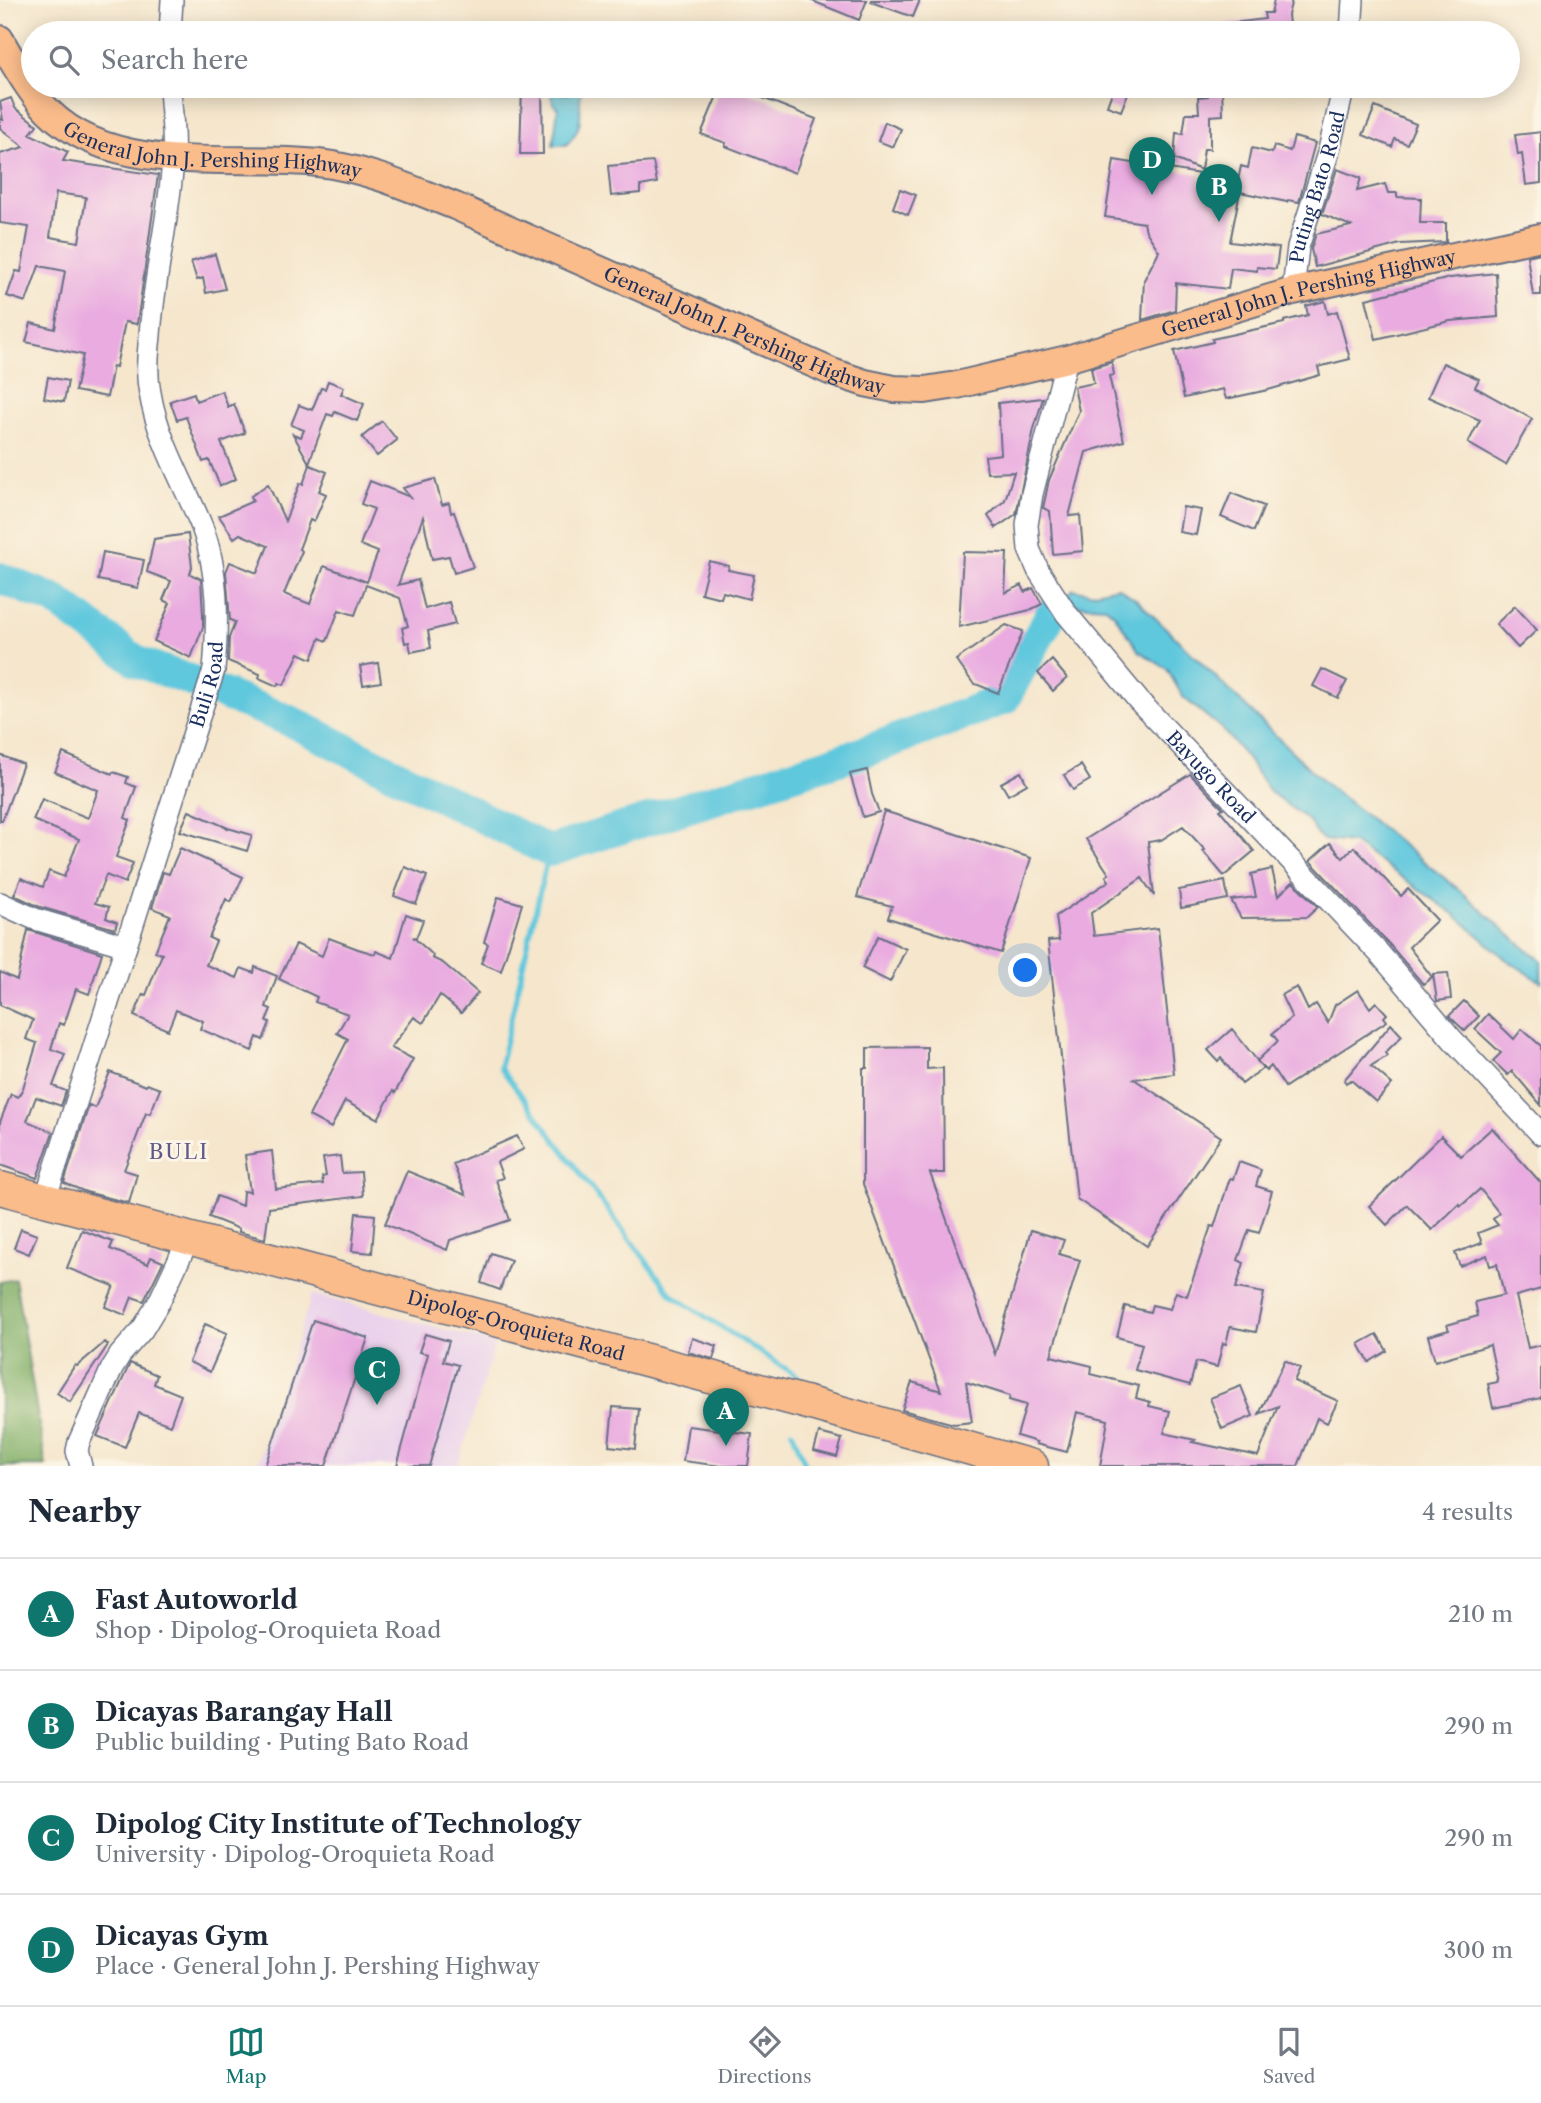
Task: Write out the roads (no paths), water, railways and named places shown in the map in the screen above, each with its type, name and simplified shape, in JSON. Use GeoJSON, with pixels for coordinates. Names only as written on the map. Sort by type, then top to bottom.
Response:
{"type":"FeatureCollection","features":[{"type":"Feature","properties":{"kind":"highway","name":"Dipolog-Oroquieta Road"},"geometry":{"type":"LineString","coordinates":[[0,1188],[808,1403],[1032,1466]]}},
{"type":"Feature","properties":{"kind":"main road","name":"General John J. Pershing Highway"},"geometry":{"type":"LineString","coordinates":[[0,39],[21,72]]}},
{"type":"Feature","properties":{"kind":"main road","name":"General John J. Pershing Highway"},"geometry":{"type":"LineString","coordinates":[[38,98],[80,135],[113,147],[173,159],[322,163],[399,184],[455,206],[832,372],[894,389],[925,390],[957,386],[1067,359],[1293,291],[1541,237]]}},
{"type":"Feature","properties":{"kind":"street"},"geometry":{"type":"LineString","coordinates":[[171,21],[172,0]]}},
{"type":"Feature","properties":{"kind":"street"},"geometry":{"type":"LineString","coordinates":[[1352,21],[1353,0]]}},
{"type":"Feature","properties":{"kind":"street","name":"Buli Road"},"geometry":{"type":"LineString","coordinates":[[44,1200],[214,670],[218,632],[210,555],[203,529],[178,476],[158,424],[147,368],[151,316],[173,159],[170,98]]}},
{"type":"Feature","properties":{"kind":"street","name":"Puting Bato Road"},"geometry":{"type":"LineString","coordinates":[[1293,291],[1298,247],[1329,150],[1341,98]]}},
{"type":"Feature","properties":{"kind":"street","name":"Bayugo Road"},"geometry":{"type":"LineString","coordinates":[[1067,359],[1032,494],[1027,525],[1029,549],[1038,570],[1066,613],[1139,701],[1379,953],[1452,1039],[1541,1134]]}},
{"type":"Feature","properties":{"kind":"street"},"geometry":{"type":"LineString","coordinates":[[0,903],[35,919],[126,946]]}},
{"type":"Feature","properties":{"kind":"street"},"geometry":{"type":"LineString","coordinates":[[82,1466],[77,1451],[79,1442],[111,1368],[142,1330],[159,1302],[190,1238]]}},
{"type":"Feature","properties":{"kind":"water"},"geometry":{"type":"Polygon","coordinates":[[[552,98],[580,98],[579,124],[566,145],[553,145],[558,108],[552,98]]]}},
{"type":"Feature","properties":{"kind":"water"},"geometry":{"type":"Polygon","coordinates":[[[1118,587],[1137,600],[1321,780],[1462,892],[1541,960],[1541,982],[1507,960],[1454,914],[1353,843],[1324,840],[1317,835],[1309,821],[1270,792],[1246,757],[1221,728],[1183,697],[1167,669],[1139,651],[1114,614],[1106,607],[1075,605],[1069,594],[1073,589],[1090,593],[1118,587]]]}},
{"type":"Feature","properties":{"kind":"waterway"},"geometry":{"type":"LineString","coordinates":[[0,578],[55,600],[138,662],[290,721],[549,851],[861,753],[1004,699],[1051,614]]}},
{"type":"Feature","properties":{"kind":"waterway"},"geometry":{"type":"LineString","coordinates":[[549,851],[500,1067],[672,1295],[800,1378]]}},
{"type":"Feature","properties":{"kind":"waterway"},"geometry":{"type":"LineString","coordinates":[[792,1431],[806,1466]]}},
{"type":"Feature","properties":{"kind":"place","name":"Dicayas Gym"},"geometry":{"type":"Point","coordinates":[1152,195]}},
{"type":"Feature","properties":{"kind":"place","name":"Dicayas Barangay Hall"},"geometry":{"type":"Point","coordinates":[1219,222]}},
{"type":"Feature","properties":{"kind":"place","name":"Dipolog City Institute of Technology"},"geometry":{"type":"Point","coordinates":[377,1405]}},
{"type":"Feature","properties":{"kind":"place","name":"Fast Autoworld"},"geometry":{"type":"Point","coordinates":[726,1446]}},
{"type":"Feature","properties":{"kind":"district","name":"BULI"},"geometry":{"type":"Point","coordinates":[179,1152]}}]}
